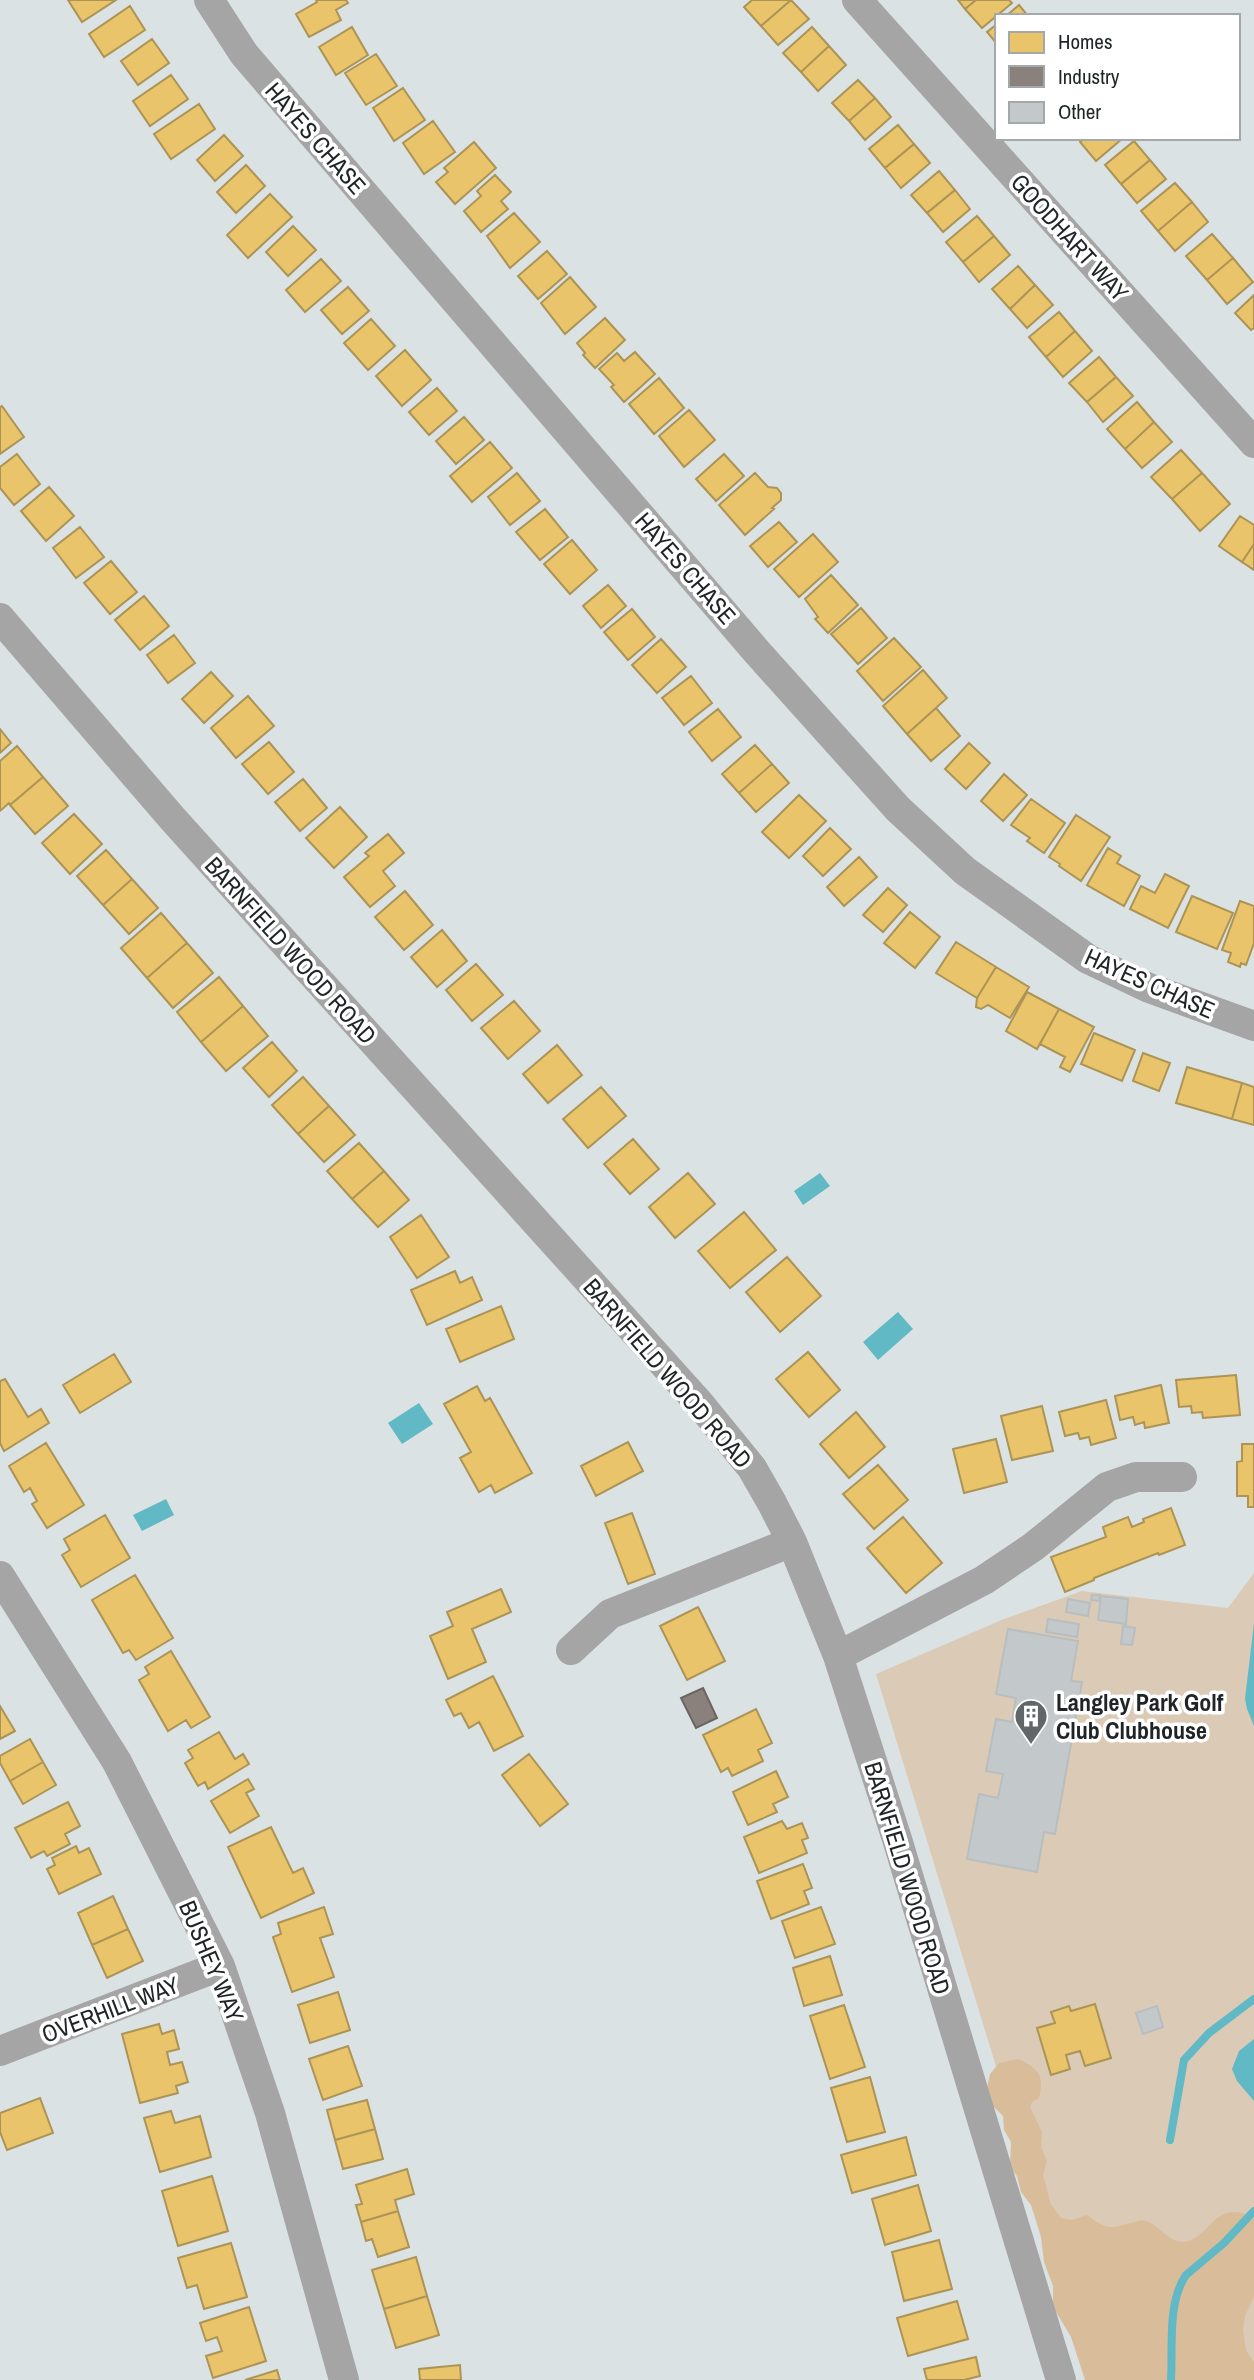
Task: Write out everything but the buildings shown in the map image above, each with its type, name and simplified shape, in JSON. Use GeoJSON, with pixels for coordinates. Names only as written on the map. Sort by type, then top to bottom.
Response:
{"type":"FeatureCollection","features":[{"type":"Feature","properties":{"kind":"street","name":"HAYES CHASE"},"geometry":{"type":"LineString","coordinates":[[209,0],[244,54],[757,652],[898,809],[965,871],[1088,959],[1149,988],[1254,1026]]}},
{"type":"Feature","properties":{"kind":"street","name":"GOODHART WAY"},"geometry":{"type":"LineString","coordinates":[[858,0],[1254,443]]}},
{"type":"Feature","properties":{"kind":"street","name":"BARNFIELD WOOD ROAD"},"geometry":{"type":"LineString","coordinates":[[0,618],[172,818],[727,1435],[752,1468],[792,1542],[838,1656],[889,1813],[1061,2380]]}},
{"type":"Feature","properties":{"kind":"street"},"geometry":{"type":"LineString","coordinates":[[838,1656],[984,1580],[1033,1547],[1107,1487],[1136,1477],[1182,1477]]}},
{"type":"Feature","properties":{"kind":"street"},"geometry":{"type":"LineString","coordinates":[[571,1650],[610,1614],[792,1542]]}},
{"type":"Feature","properties":{"kind":"street","name":"BUSHEY WAY"},"geometry":{"type":"LineString","coordinates":[[0,1576],[117,1762],[220,1966],[270,2113],[344,2380]]}},
{"type":"Feature","properties":{"kind":"street","name":"OVERHILL WAY"},"geometry":{"type":"LineString","coordinates":[[0,2051],[220,1966]]}},
{"type":"Feature","properties":{"kind":"shaded area"},"geometry":{"type":"Polygon","coordinates":[[[1254,1573],[1254,2380],[1043,2220],[876,1674],[1004,1619],[1082,1591],[1228,1608],[1254,1573]]]}},
{"type":"Feature","properties":{"kind":"shaded area"},"geometry":{"type":"Polygon","coordinates":[[[1018,2059],[1035,2069],[1040,2078],[1039,2098],[1032,2102],[1030,2107],[1042,2132],[1041,2147],[1047,2161],[1043,2175],[1051,2204],[1061,2218],[1072,2220],[1087,2215],[1112,2227],[1147,2221],[1172,2239],[1183,2242],[1197,2237],[1213,2221],[1226,2213],[1254,2216],[1254,2297],[1245,2316],[1243,2330],[1246,2350],[1254,2362],[1254,2380],[1085,2380],[1071,2337],[1053,2307],[1053,2286],[1044,2262],[1041,2237],[1031,2205],[1021,2192],[1017,2176],[1010,2167],[1011,2142],[1004,2130],[1003,2116],[992,2105],[987,2088],[990,2074],[999,2063],[1018,2059]]]}},
{"type":"Feature","properties":{"kind":"water"},"geometry":{"type":"Polygon","coordinates":[[[820,1173],[830,1186],[803,1205],[794,1191],[820,1173]]]}},
{"type":"Feature","properties":{"kind":"water"},"geometry":{"type":"Polygon","coordinates":[[[898,1312],[913,1329],[878,1360],[863,1342],[898,1312]]]}},
{"type":"Feature","properties":{"kind":"water"},"geometry":{"type":"Polygon","coordinates":[[[419,1403],[433,1424],[402,1444],[388,1423],[419,1403]]]}},
{"type":"Feature","properties":{"kind":"water"},"geometry":{"type":"Polygon","coordinates":[[[166,1499],[174,1515],[142,1531],[133,1515],[166,1499]]]}},
{"type":"Feature","properties":{"kind":"water"},"geometry":{"type":"Polygon","coordinates":[[[1254,1623],[1254,1726],[1245,1699],[1254,1623]]]}},
{"type":"Feature","properties":{"kind":"water"},"geometry":{"type":"Polygon","coordinates":[[[1254,2039],[1254,2101],[1237,2081],[1232,2069],[1239,2051],[1254,2039]]]}},
{"type":"Feature","properties":{"kind":"waterway"},"geometry":{"type":"LineString","coordinates":[[1170,2140],[1184,2060],[1209,2033],[1254,1999]]}},
{"type":"Feature","properties":{"kind":"waterway"},"geometry":{"type":"LineString","coordinates":[[1171,2380],[1173,2312],[1180,2286],[1186,2275],[1224,2243],[1254,2211]]}},
{"type":"Feature","properties":{"kind":"place","name":"Langley Park Golf Club Clubhouse"},"geometry":{"type":"Point","coordinates":[1031,1746]}}]}
